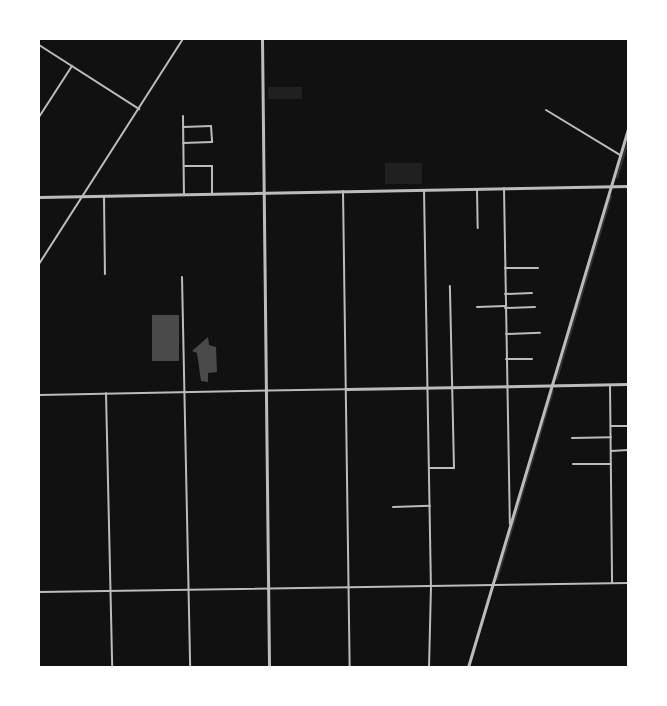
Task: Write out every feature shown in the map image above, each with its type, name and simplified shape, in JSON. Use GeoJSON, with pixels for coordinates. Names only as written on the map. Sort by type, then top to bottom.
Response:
{"type":"FeatureCollection","features":[{"type":"Feature","properties":{"kind":"street"},"geometry":{"type":"LineString","coordinates":[[39,264],[183,39]]}},
{"type":"Feature","properties":{"kind":"street"},"geometry":{"type":"LineString","coordinates":[[262,39],[268,667]]}},
{"type":"Feature","properties":{"kind":"street"},"geometry":{"type":"LineString","coordinates":[[39,45],[139,109]]}},
{"type":"Feature","properties":{"kind":"street"},"geometry":{"type":"LineString","coordinates":[[39,117],[72,66]]}},
{"type":"Feature","properties":{"kind":"street"},"geometry":{"type":"LineString","coordinates":[[546,110],[620,154]]}},
{"type":"Feature","properties":{"kind":"street"},"geometry":{"type":"LineString","coordinates":[[183,116],[184,194]]}},
{"type":"Feature","properties":{"kind":"street"},"geometry":{"type":"LineString","coordinates":[[183,127],[212,126],[212,142],[183,142]]}},
{"type":"Feature","properties":{"kind":"street"},"geometry":{"type":"LineString","coordinates":[[468,667],[628,129]]}},
{"type":"Feature","properties":{"kind":"street"},"geometry":{"type":"LineString","coordinates":[[184,166],[212,166],[212,194]]}},
{"type":"Feature","properties":{"kind":"street"},"geometry":{"type":"LineString","coordinates":[[39,197],[628,186]]}},
{"type":"Feature","properties":{"kind":"street"},"geometry":{"type":"LineString","coordinates":[[504,188],[510,525]]}},
{"type":"Feature","properties":{"kind":"street"},"geometry":{"type":"LineString","coordinates":[[477,189],[478,228]]}},
{"type":"Feature","properties":{"kind":"street"},"geometry":{"type":"LineString","coordinates":[[424,190],[432,586],[429,667]]}},
{"type":"Feature","properties":{"kind":"street"},"geometry":{"type":"LineString","coordinates":[[343,191],[350,667]]}},
{"type":"Feature","properties":{"kind":"street"},"geometry":{"type":"LineString","coordinates":[[104,195],[105,274]]}},
{"type":"Feature","properties":{"kind":"street"},"geometry":{"type":"LineString","coordinates":[[505,268],[538,268]]}},
{"type":"Feature","properties":{"kind":"street"},"geometry":{"type":"LineString","coordinates":[[182,277],[189,667]]}},
{"type":"Feature","properties":{"kind":"street"},"geometry":{"type":"LineString","coordinates":[[429,468],[454,468],[450,286]]}},
{"type":"Feature","properties":{"kind":"street"},"geometry":{"type":"LineString","coordinates":[[505,294],[532,293]]}},
{"type":"Feature","properties":{"kind":"street"},"geometry":{"type":"LineString","coordinates":[[477,307],[535,307]]}},
{"type":"Feature","properties":{"kind":"street"},"geometry":{"type":"LineString","coordinates":[[506,334],[540,333]]}},
{"type":"Feature","properties":{"kind":"street"},"geometry":{"type":"LineString","coordinates":[[506,359],[532,359]]}},
{"type":"Feature","properties":{"kind":"street"},"geometry":{"type":"LineString","coordinates":[[610,384],[612,583]]}},
{"type":"Feature","properties":{"kind":"street"},"geometry":{"type":"LineString","coordinates":[[39,394],[628,384]]}},
{"type":"Feature","properties":{"kind":"street"},"geometry":{"type":"LineString","coordinates":[[106,393],[112,667]]}},
{"type":"Feature","properties":{"kind":"street"},"geometry":{"type":"LineString","coordinates":[[611,426],[628,426]]}},
{"type":"Feature","properties":{"kind":"street"},"geometry":{"type":"LineString","coordinates":[[572,438],[611,437]]}},
{"type":"Feature","properties":{"kind":"street"},"geometry":{"type":"LineString","coordinates":[[611,451],[628,450]]}},
{"type":"Feature","properties":{"kind":"street"},"geometry":{"type":"LineString","coordinates":[[573,464],[611,464]]}},
{"type":"Feature","properties":{"kind":"street"},"geometry":{"type":"LineString","coordinates":[[393,507],[430,506]]}},
{"type":"Feature","properties":{"kind":"street"},"geometry":{"type":"LineString","coordinates":[[39,592],[110,589],[350,589],[493,584],[628,583]]}},
{"type":"Feature","properties":{"kind":"shaded area"},"geometry":{"type":"Polygon","coordinates":[[[268,87],[302,87],[302,99],[268,99],[268,87]]]}},
{"type":"Feature","properties":{"kind":"shaded area"},"geometry":{"type":"Polygon","coordinates":[[[385,163],[422,163],[422,184],[385,184],[385,163]]]}},
{"type":"Feature","properties":{"kind":"building"},"geometry":{"type":"Polygon","coordinates":[[[152,315],[179,315],[179,361],[152,361],[152,315]]]}},
{"type":"Feature","properties":{"kind":"building"},"geometry":{"type":"Polygon","coordinates":[[[208,337],[209,345],[216,347],[217,372],[208,373],[208,382],[201,381],[197,353],[192,351],[208,337]]]}},
{"type":"Feature","properties":{"kind":"waterway"},"geometry":{"type":"LineString","coordinates":[[617,178],[628,141]]}},
{"type":"Feature","properties":{"kind":"waterway"},"geometry":{"type":"LineString","coordinates":[[557,379],[611,197]]}},
{"type":"Feature","properties":{"kind":"waterway"},"geometry":{"type":"LineString","coordinates":[[497,580],[553,391]]}}]}
